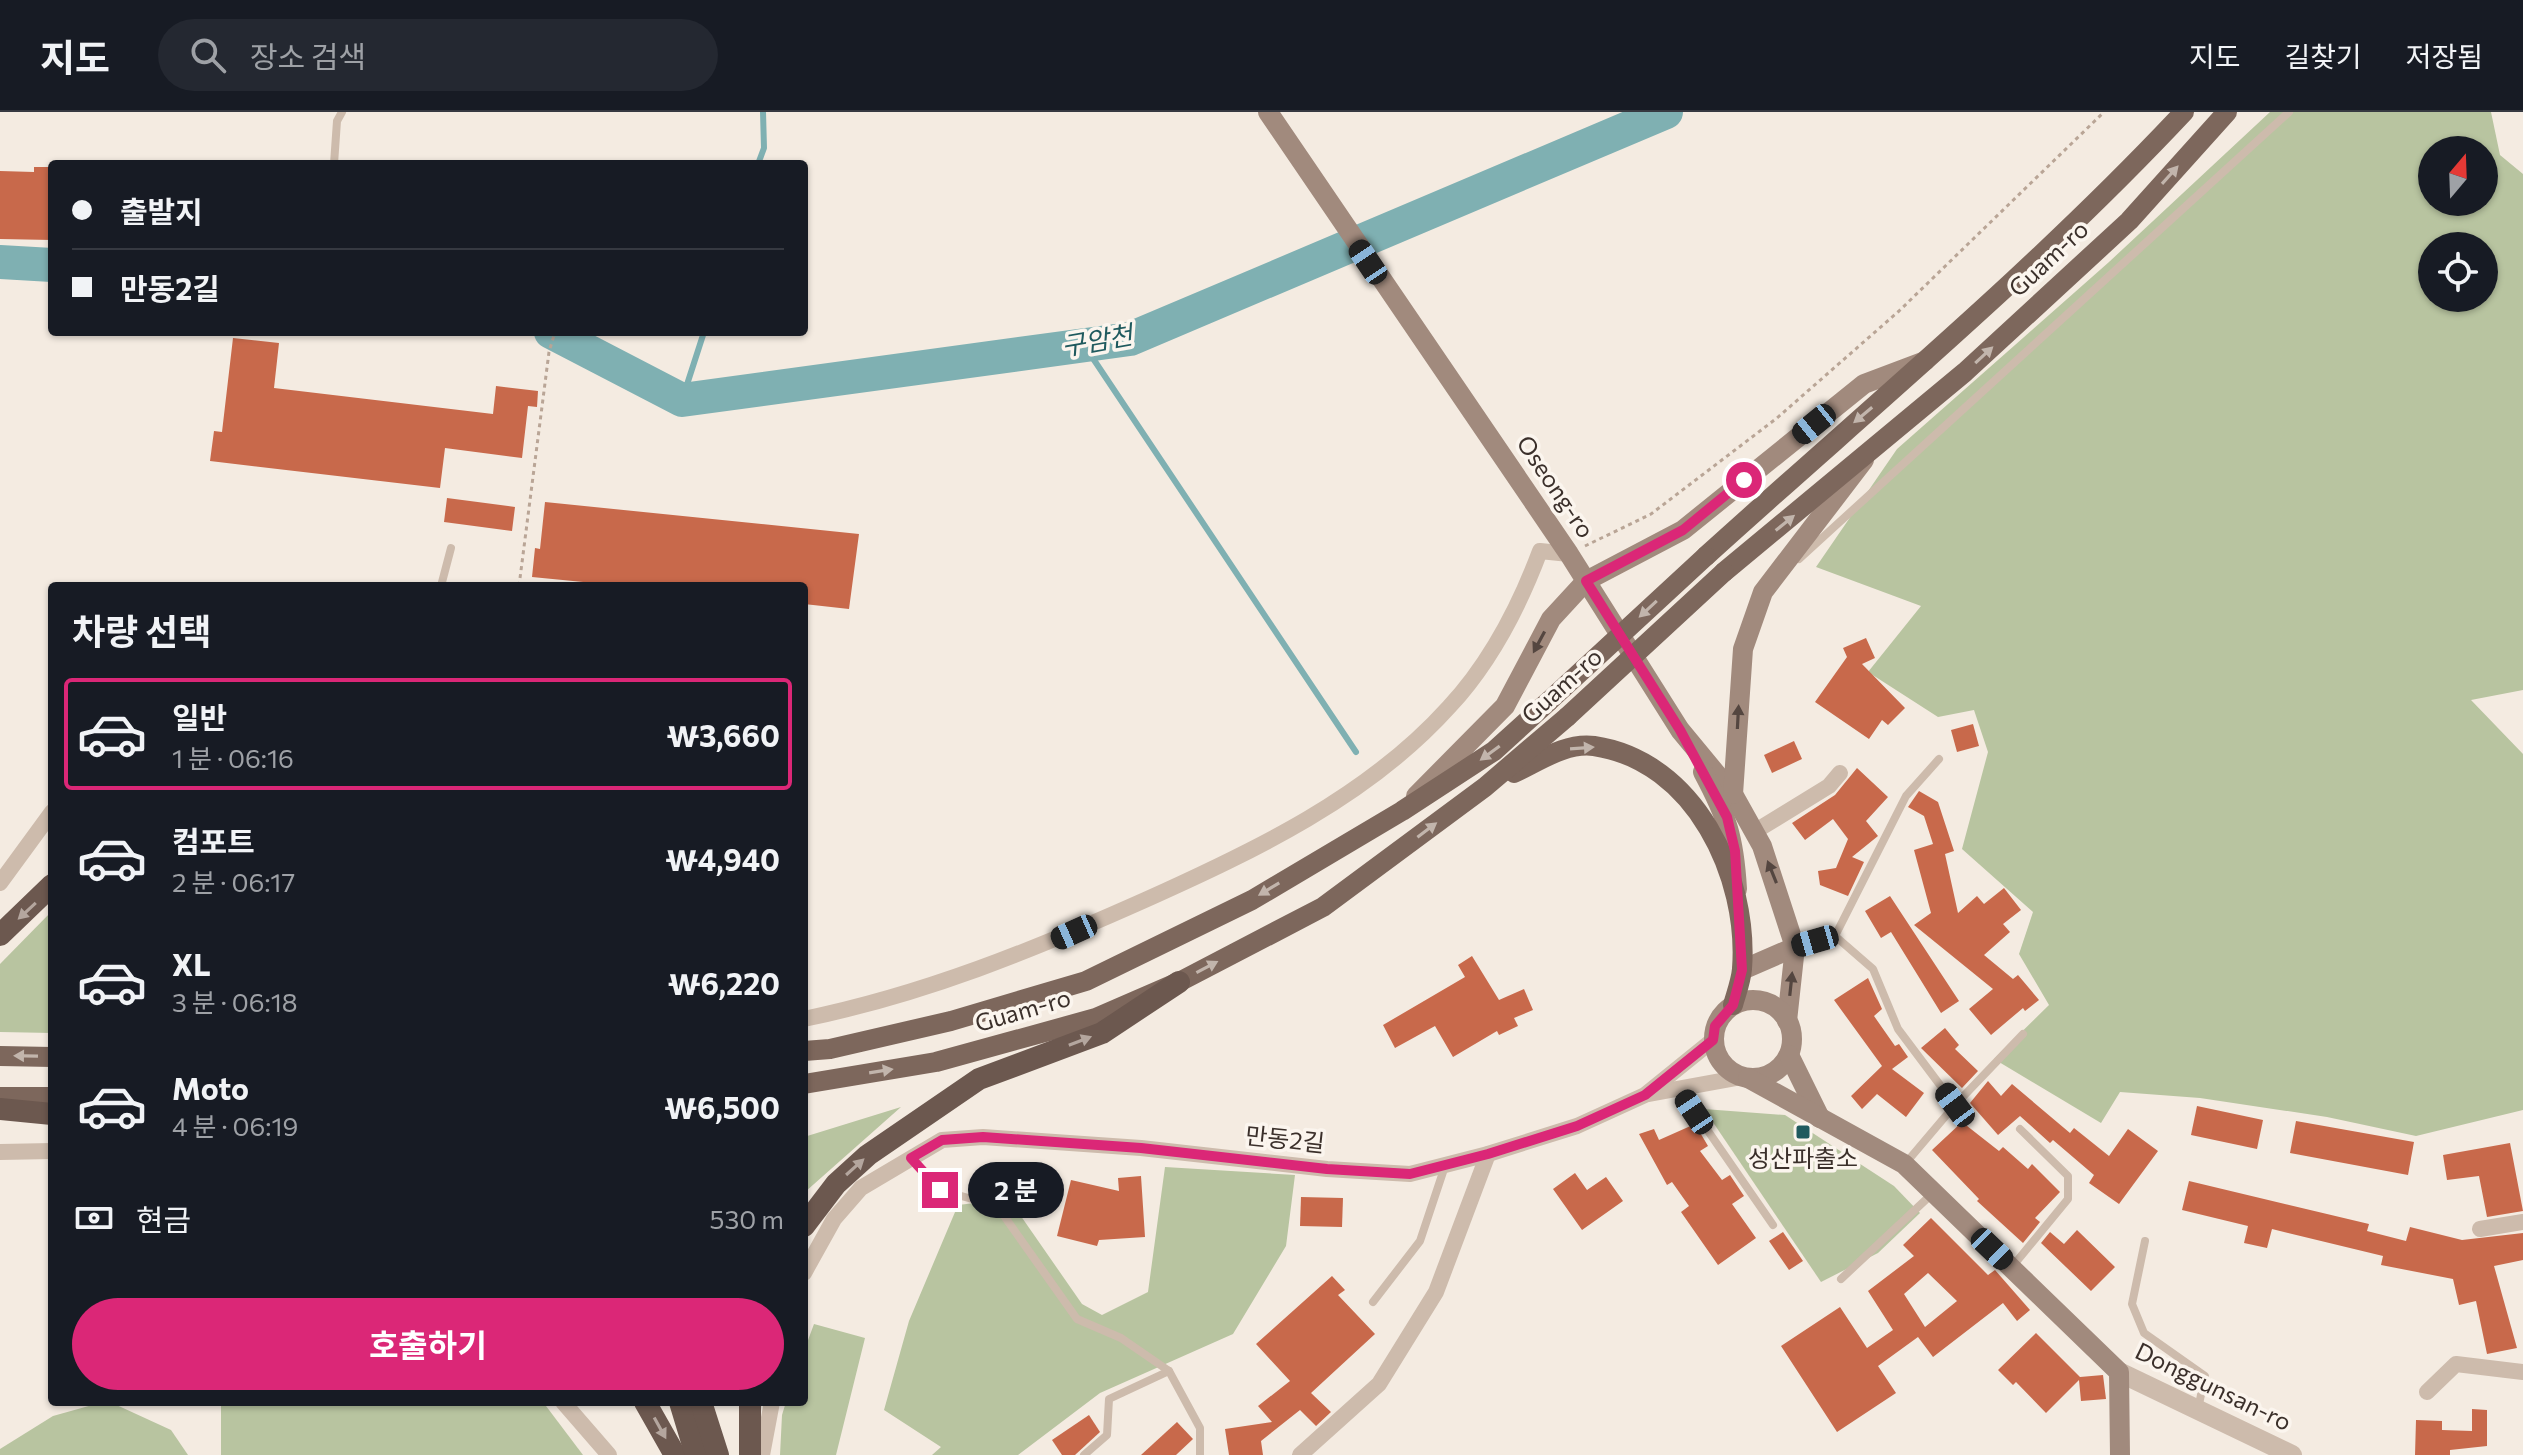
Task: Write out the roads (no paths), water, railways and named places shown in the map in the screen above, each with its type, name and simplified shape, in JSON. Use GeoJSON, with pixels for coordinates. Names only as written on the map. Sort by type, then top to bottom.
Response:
{"type":"FeatureCollection","features":[{"type":"Feature","properties":{"kind":"highway"},"geometry":{"type":"LineString","coordinates":[[0,935],[48,889]]}},
{"type":"Feature","properties":{"kind":"highway"},"geometry":{"type":"LineString","coordinates":[[808,1221],[836,1184],[868,1155],[979,1079],[1102,1033],[1179,982]]}},
{"type":"Feature","properties":{"kind":"highway"},"geometry":{"type":"LineString","coordinates":[[0,1109],[48,1114]]}},
{"type":"Feature","properties":{"kind":"highway"},"geometry":{"type":"LineString","coordinates":[[647,1406],[675,1455]]}},
{"type":"Feature","properties":{"kind":"highway"},"geometry":{"type":"LineString","coordinates":[[681,1406],[696,1455]]}},
{"type":"Feature","properties":{"kind":"highway"},"geometry":{"type":"LineString","coordinates":[[702,1406],[718,1455]]}},
{"type":"Feature","properties":{"kind":"highway"},"geometry":{"type":"LineString","coordinates":[[750,1406],[750,1455]]}},
{"type":"Feature","properties":{"kind":"main road","name":"Oseong-ro"},"geometry":{"type":"LineString","coordinates":[[1268,112],[1569,554],[1680,730],[1733,794],[1779,889],[1795,947]]}},
{"type":"Feature","properties":{"kind":"main road","name":"Guam-ro"},"geometry":{"type":"LineString","coordinates":[[808,1051],[830,1049],[951,1021],[1086,981],[1252,900],[1402,811],[1494,751],[1706,556],[1929,360],[2145,154],[2184,112]]}},
{"type":"Feature","properties":{"kind":"main road","name":"Guam-ro"},"geometry":{"type":"LineString","coordinates":[[808,1083],[936,1062],[1096,1018],[1179,982],[1323,907],[1485,787],[1567,717],[1724,572],[1965,372],[2129,221],[2227,112]]}},
{"type":"Feature","properties":{"kind":"main road"},"geometry":{"type":"LineString","coordinates":[[1402,811],[1505,706],[1551,619],[1586,581],[1683,530],[1864,384],[1929,360]]}},
{"type":"Feature","properties":{"kind":"main road"},"geometry":{"type":"LineString","coordinates":[[1733,794],[1743,649],[1763,592],[1867,456]]}},
{"type":"Feature","properties":{"kind":"main road"},"geometry":{"type":"LineString","coordinates":[[1680,730],[1727,817],[1735,851],[1742,970],[1733,1005],[1715,1026],[1713,1040],[1717,1057],[1728,1069],[1745,1078],[1772,1073],[1789,1055]]}},
{"type":"Feature","properties":{"kind":"main road"},"geometry":{"type":"LineString","coordinates":[[1485,787],[1563,749],[1592,745],[1644,765],[1673,784],[1706,821],[1727,864],[1739,920]]}},
{"type":"Feature","properties":{"kind":"main road"},"geometry":{"type":"LineString","coordinates":[[1742,970],[1795,947],[1787,1021]]}},
{"type":"Feature","properties":{"kind":"main road"},"geometry":{"type":"LineString","coordinates":[[1733,1005],[1758,1000],[1780,1011],[1792,1031],[1789,1055],[1820,1118]]}},
{"type":"Feature","properties":{"kind":"main road"},"geometry":{"type":"LineString","coordinates":[[0,1056],[48,1057]]}},
{"type":"Feature","properties":{"kind":"main road","name":"Donggunsan-ro"},"geometry":{"type":"LineString","coordinates":[[1745,1078],[1904,1164],[2119,1372]]}},
{"type":"Feature","properties":{"kind":"main road"},"geometry":{"type":"LineString","coordinates":[[0,1097],[48,1097]]}},
{"type":"Feature","properties":{"kind":"main road"},"geometry":{"type":"LineString","coordinates":[[2119,1372],[2120,1455]]}},
{"type":"Feature","properties":{"kind":"street"},"geometry":{"type":"LineString","coordinates":[[808,1018],[881,1003],[1045,945],[1243,856],[1376,776],[1450,706],[1520,605],[1540,551],[1569,554]]}},
{"type":"Feature","properties":{"kind":"street"},"geometry":{"type":"LineString","coordinates":[[1754,832],[1829,786],[1840,773]]}},
{"type":"Feature","properties":{"kind":"street"},"geometry":{"type":"LineString","coordinates":[[0,883],[48,817]]}},
{"type":"Feature","properties":{"kind":"street"},"geometry":{"type":"LineString","coordinates":[[1645,1095],[1713,1040]]}},
{"type":"Feature","properties":{"kind":"street"},"geometry":{"type":"LineString","coordinates":[[1645,1095],[1745,1078]]}},
{"type":"Feature","properties":{"kind":"street","name":"만동2길"},"geometry":{"type":"LineString","coordinates":[[808,1266],[834,1219],[861,1188],[942,1140],[983,1137],[1141,1148],[1327,1169],[1410,1174],[1577,1126],[1645,1095]]}},
{"type":"Feature","properties":{"kind":"street"},"geometry":{"type":"LineString","coordinates":[[0,1152],[48,1151]]}},
{"type":"Feature","properties":{"kind":"street"},"geometry":{"type":"LineString","coordinates":[[1300,1455],[1379,1384],[1436,1292],[1488,1154]]}},
{"type":"Feature","properties":{"kind":"street"},"geometry":{"type":"LineString","coordinates":[[2480,1229],[2523,1222]]}},
{"type":"Feature","properties":{"kind":"street"},"geometry":{"type":"LineString","coordinates":[[2427,1392],[2456,1364],[2523,1372]]}},
{"type":"Feature","properties":{"kind":"street","name":"Donggunsan-ro"},"geometry":{"type":"LineString","coordinates":[[2119,1372],[2292,1455]]}},
{"type":"Feature","properties":{"kind":"street"},"geometry":{"type":"LineString","coordinates":[[566,1406],[609,1455]]}},
{"type":"Feature","properties":{"kind":"street"},"geometry":{"type":"LineString","coordinates":[[762,1455],[771,1406]]}},
{"type":"Feature","properties":{"kind":"lane"},"geometry":{"type":"LineString","coordinates":[[334,160],[337,121],[342,112]]}},
{"type":"Feature","properties":{"kind":"lane"},"geometry":{"type":"LineString","coordinates":[[1763,592],[2289,112]]}},
{"type":"Feature","properties":{"kind":"lane"},"geometry":{"type":"LineString","coordinates":[[442,582],[451,548]]}},
{"type":"Feature","properties":{"kind":"lane"},"geometry":{"type":"LineString","coordinates":[[1795,947],[1835,936],[1906,796],[1939,759]]}},
{"type":"Feature","properties":{"kind":"lane"},"geometry":{"type":"LineString","coordinates":[[1835,936],[1873,969],[1898,1029],[1955,1105]]}},
{"type":"Feature","properties":{"kind":"lane"},"geometry":{"type":"LineString","coordinates":[[1904,1164],[2023,1034]]}},
{"type":"Feature","properties":{"kind":"lane"},"geometry":{"type":"LineString","coordinates":[[1679,1089],[1773,1225]]}},
{"type":"Feature","properties":{"kind":"lane"},"geometry":{"type":"LineString","coordinates":[[2011,1268],[2068,1199],[2068,1176],[2020,1129]]}},
{"type":"Feature","properties":{"kind":"lane"},"geometry":{"type":"LineString","coordinates":[[911,1158],[940,1190],[997,1206],[1077,1319],[1121,1338],[1169,1371],[1200,1428],[1200,1455]]}},
{"type":"Feature","properties":{"kind":"lane"},"geometry":{"type":"LineString","coordinates":[[1373,1302],[1420,1241],[1445,1165]]}},
{"type":"Feature","properties":{"kind":"lane"},"geometry":{"type":"LineString","coordinates":[[1841,1279],[1934,1193]]}},
{"type":"Feature","properties":{"kind":"lane"},"geometry":{"type":"LineString","coordinates":[[2145,1241],[2132,1304],[2144,1333],[2205,1376],[2198,1410]]}},
{"type":"Feature","properties":{"kind":"lane"},"geometry":{"type":"LineString","coordinates":[[1084,1455],[1107,1435],[1109,1399],[1169,1371]]}},
{"type":"Feature","properties":{"kind":"waterway"},"geometry":{"type":"LineString","coordinates":[[760,160],[764,148],[763,112]]}},
{"type":"Feature","properties":{"kind":"waterway","name":"구암천"},"geometry":{"type":"LineString","coordinates":[[559,336],[682,400],[1130,339],[1666,112]]}},
{"type":"Feature","properties":{"kind":"waterway","name":"구암천"},"geometry":{"type":"LineString","coordinates":[[0,262],[48,265]]}},
{"type":"Feature","properties":{"kind":"waterway"},"geometry":{"type":"LineString","coordinates":[[682,400],[703,336]]}},
{"type":"Feature","properties":{"kind":"waterway"},"geometry":{"type":"LineString","coordinates":[[1084,345],[1356,752]]}},
{"type":"Feature","properties":{"kind":"place","name":"성산파출소"},"geometry":{"type":"Point","coordinates":[1803,1132]}}]}
